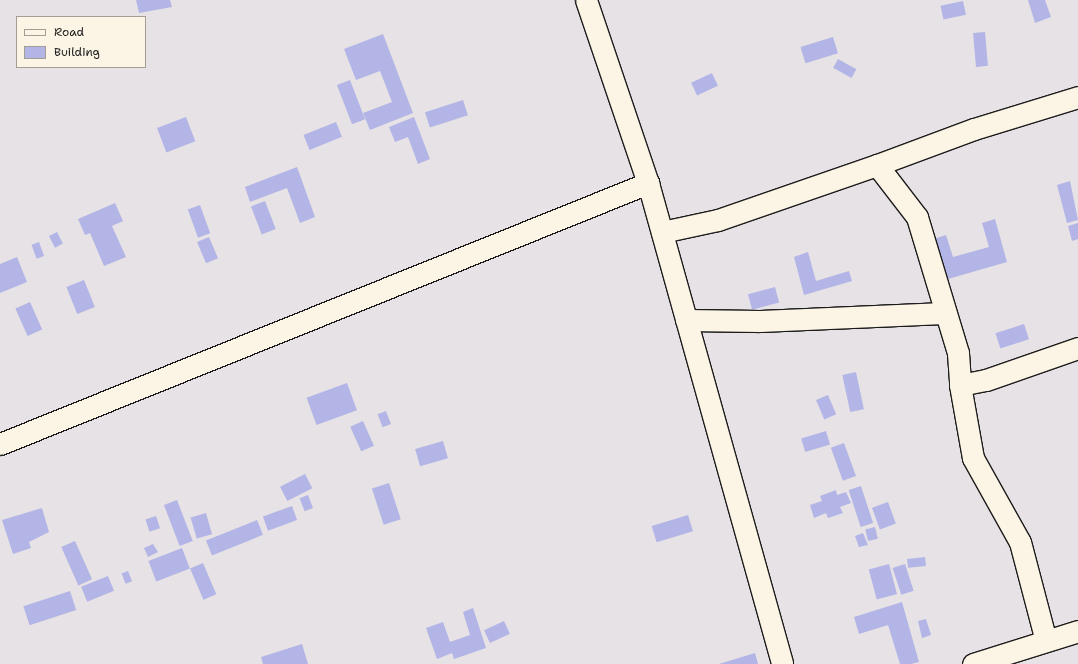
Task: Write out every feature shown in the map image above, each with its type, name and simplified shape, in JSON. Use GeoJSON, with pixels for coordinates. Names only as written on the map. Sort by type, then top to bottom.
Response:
{"type":"FeatureCollection","features":[{"type":"Feature","properties":{"kind":"street"},"geometry":{"type":"LineString","coordinates":[[586,0],[648,183],[782,664]]}},
{"type":"Feature","properties":{"kind":"street"},"geometry":{"type":"LineString","coordinates":[[662,232],[718,220],[877,166],[974,129],[1078,97]]}},
{"type":"Feature","properties":{"kind":"street"},"geometry":{"type":"LineString","coordinates":[[877,166],[918,217],[944,313],[958,353],[960,385],[973,458],[1020,542],[1046,641]]}},
{"type":"Feature","properties":{"kind":"street"},"geometry":{"type":"LineString","coordinates":[[0,444],[648,183]]}},
{"type":"Feature","properties":{"kind":"street"},"geometry":{"type":"LineString","coordinates":[[686,320],[759,321],[944,313]]}},
{"type":"Feature","properties":{"kind":"street"},"geometry":{"type":"LineString","coordinates":[[960,385],[993,378],[1078,348]]}},
{"type":"Feature","properties":{"kind":"street"},"geometry":{"type":"LineString","coordinates":[[973,664],[1078,631]]}},
{"type":"Feature","properties":{"kind":"building"},"geometry":{"type":"Polygon","coordinates":[[[136,0],[170,0],[172,7],[139,13],[136,0]]]}},
{"type":"Feature","properties":{"kind":"building"},"geometry":{"type":"Polygon","coordinates":[[[1028,0],[1045,0],[1051,17],[1035,23],[1028,0]]]}},
{"type":"Feature","properties":{"kind":"building"},"geometry":{"type":"Polygon","coordinates":[[[963,1],[966,15],[943,19],[941,6],[963,1]]]}},
{"type":"Feature","properties":{"kind":"building"},"geometry":{"type":"Polygon","coordinates":[[[985,32],[988,66],[976,67],[973,33],[985,32]]]}},
{"type":"Feature","properties":{"kind":"building"},"geometry":{"type":"Polygon","coordinates":[[[383,34],[413,113],[370,130],[363,113],[392,102],[380,71],[356,80],[344,49],[383,34]]]}},
{"type":"Feature","properties":{"kind":"building"},"geometry":{"type":"Polygon","coordinates":[[[833,37],[838,53],[805,63],[800,47],[833,37]]]}},
{"type":"Feature","properties":{"kind":"building"},"geometry":{"type":"Polygon","coordinates":[[[838,59],[856,69],[852,78],[833,68],[838,59]]]}},
{"type":"Feature","properties":{"kind":"building"},"geometry":{"type":"Polygon","coordinates":[[[712,73],[718,86],[697,95],[691,83],[712,73]]]}},
{"type":"Feature","properties":{"kind":"building"},"geometry":{"type":"Polygon","coordinates":[[[350,80],[365,119],[352,124],[337,85],[350,80]]]}},
{"type":"Feature","properties":{"kind":"building"},"geometry":{"type":"Polygon","coordinates":[[[463,100],[468,115],[430,128],[425,112],[463,100]]]}},
{"type":"Feature","properties":{"kind":"building"},"geometry":{"type":"Polygon","coordinates":[[[186,117],[195,141],[166,152],[157,128],[186,117]]]}},
{"type":"Feature","properties":{"kind":"building"},"geometry":{"type":"Polygon","coordinates":[[[414,117],[430,159],[418,164],[408,137],[395,142],[389,127],[414,117]]]}},
{"type":"Feature","properties":{"kind":"building"},"geometry":{"type":"Polygon","coordinates":[[[336,122],[342,137],[310,150],[304,135],[336,122]]]}},
{"type":"Feature","properties":{"kind":"building"},"geometry":{"type":"Polygon","coordinates":[[[297,167],[315,217],[300,223],[287,188],[250,202],[245,187],[297,167]]]}},
{"type":"Feature","properties":{"kind":"building"},"geometry":{"type":"Polygon","coordinates":[[[1070,181],[1078,220],[1067,223],[1057,185],[1070,181]]]}},
{"type":"Feature","properties":{"kind":"building"},"geometry":{"type":"Polygon","coordinates":[[[265,201],[276,229],[262,234],[251,206],[265,201]]]}},
{"type":"Feature","properties":{"kind":"building"},"geometry":{"type":"Polygon","coordinates":[[[115,203],[123,221],[112,226],[126,257],[104,266],[90,233],[85,235],[78,219],[115,203]]]}},
{"type":"Feature","properties":{"kind":"building"},"geometry":{"type":"Polygon","coordinates":[[[200,205],[210,233],[198,238],[188,209],[200,205]]]}},
{"type":"Feature","properties":{"kind":"building"},"geometry":{"type":"Polygon","coordinates":[[[995,219],[1007,262],[941,281],[930,240],[946,235],[953,257],[989,247],[982,223],[995,219]]]}},
{"type":"Feature","properties":{"kind":"building"},"geometry":{"type":"Polygon","coordinates":[[[1078,223],[1078,239],[1072,241],[1068,226],[1078,223]]]}},
{"type":"Feature","properties":{"kind":"building"},"geometry":{"type":"Polygon","coordinates":[[[57,232],[63,244],[55,248],[49,236],[57,232]]]}},
{"type":"Feature","properties":{"kind":"building"},"geometry":{"type":"Polygon","coordinates":[[[209,237],[218,258],[206,263],[197,242],[209,237]]]}},
{"type":"Feature","properties":{"kind":"building"},"geometry":{"type":"Polygon","coordinates":[[[39,242],[44,256],[37,259],[31,245],[39,242]]]}},
{"type":"Feature","properties":{"kind":"building"},"geometry":{"type":"Polygon","coordinates":[[[808,252],[816,281],[849,271],[852,281],[804,295],[794,257],[808,252]]]}},
{"type":"Feature","properties":{"kind":"building"},"geometry":{"type":"Polygon","coordinates":[[[17,257],[27,282],[0,293],[0,264],[17,257]]]}},
{"type":"Feature","properties":{"kind":"building"},"geometry":{"type":"Polygon","coordinates":[[[84,280],[95,307],[77,314],[66,287],[84,280]]]}},
{"type":"Feature","properties":{"kind":"building"},"geometry":{"type":"Polygon","coordinates":[[[775,287],[779,302],[752,310],[748,294],[775,287]]]}},
{"type":"Feature","properties":{"kind":"building"},"geometry":{"type":"Polygon","coordinates":[[[30,302],[42,329],[28,336],[15,309],[30,302]]]}},
{"type":"Feature","properties":{"kind":"building"},"geometry":{"type":"Polygon","coordinates":[[[1024,324],[1029,339],[1000,348],[995,333],[1024,324]]]}},
{"type":"Feature","properties":{"kind":"building"},"geometry":{"type":"Polygon","coordinates":[[[856,372],[864,409],[850,412],[842,375],[856,372]]]}},
{"type":"Feature","properties":{"kind":"building"},"geometry":{"type":"Polygon","coordinates":[[[347,383],[357,410],[317,425],[307,398],[347,383]]]}},
{"type":"Feature","properties":{"kind":"building"},"geometry":{"type":"Polygon","coordinates":[[[828,395],[836,414],[824,419],[816,400],[828,395]]]}},
{"type":"Feature","properties":{"kind":"building"},"geometry":{"type":"Polygon","coordinates":[[[386,411],[391,424],[383,427],[378,414],[386,411]]]}},
{"type":"Feature","properties":{"kind":"building"},"geometry":{"type":"Polygon","coordinates":[[[363,421],[374,446],[361,451],[350,427],[363,421]]]}},
{"type":"Feature","properties":{"kind":"building"},"geometry":{"type":"Polygon","coordinates":[[[826,431],[830,444],[805,452],[801,439],[826,431]]]}},
{"type":"Feature","properties":{"kind":"building"},"geometry":{"type":"Polygon","coordinates":[[[443,441],[448,458],[420,466],[415,449],[443,441]]]}},
{"type":"Feature","properties":{"kind":"building"},"geometry":{"type":"Polygon","coordinates":[[[844,443],[856,476],[843,481],[831,448],[844,443]]]}},
{"type":"Feature","properties":{"kind":"building"},"geometry":{"type":"Polygon","coordinates":[[[305,474],[312,488],[287,501],[280,487],[305,474]]]}},
{"type":"Feature","properties":{"kind":"building"},"geometry":{"type":"Polygon","coordinates":[[[389,483],[401,519],[384,525],[372,489],[389,483]]]}},
{"type":"Feature","properties":{"kind":"building"},"geometry":{"type":"Polygon","coordinates":[[[861,486],[873,523],[861,527],[849,490],[861,486]]]}},
{"type":"Feature","properties":{"kind":"building"},"geometry":{"type":"Polygon","coordinates":[[[836,490],[837,495],[846,492],[851,503],[840,507],[843,513],[828,518],[826,513],[814,518],[810,505],[822,501],[820,496],[836,490]]]}},
{"type":"Feature","properties":{"kind":"building"},"geometry":{"type":"Polygon","coordinates":[[[308,495],[313,508],[305,511],[300,498],[308,495]]]}},
{"type":"Feature","properties":{"kind":"building"},"geometry":{"type":"Polygon","coordinates":[[[177,500],[193,541],[180,546],[164,505],[177,500]]]}},
{"type":"Feature","properties":{"kind":"building"},"geometry":{"type":"Polygon","coordinates":[[[888,502],[896,524],[880,529],[872,508],[888,502]]]}},
{"type":"Feature","properties":{"kind":"building"},"geometry":{"type":"Polygon","coordinates":[[[292,506],[297,520],[268,531],[263,517],[292,506]]]}},
{"type":"Feature","properties":{"kind":"building"},"geometry":{"type":"Polygon","coordinates":[[[42,508],[49,532],[29,542],[31,548],[13,554],[2,520],[42,508]]]}},
{"type":"Feature","properties":{"kind":"building"},"geometry":{"type":"Polygon","coordinates":[[[206,513],[212,534],[197,539],[191,517],[206,513]]]}},
{"type":"Feature","properties":{"kind":"building"},"geometry":{"type":"Polygon","coordinates":[[[688,515],[693,531],[657,542],[652,526],[688,515]]]}},
{"type":"Feature","properties":{"kind":"building"},"geometry":{"type":"Polygon","coordinates":[[[156,516],[160,528],[150,532],[146,519],[156,516]]]}},
{"type":"Feature","properties":{"kind":"building"},"geometry":{"type":"Polygon","coordinates":[[[257,520],[263,535],[212,555],[206,541],[257,520]]]}},
{"type":"Feature","properties":{"kind":"building"},"geometry":{"type":"Polygon","coordinates":[[[875,527],[878,539],[868,541],[865,529],[875,527]]]}},
{"type":"Feature","properties":{"kind":"building"},"geometry":{"type":"Polygon","coordinates":[[[863,533],[868,545],[859,547],[855,536],[863,533]]]}},
{"type":"Feature","properties":{"kind":"building"},"geometry":{"type":"Polygon","coordinates":[[[75,541],[92,579],[78,585],[61,547],[75,541]]]}},
{"type":"Feature","properties":{"kind":"building"},"geometry":{"type":"Polygon","coordinates":[[[153,544],[158,552],[148,557],[144,548],[153,544]]]}},
{"type":"Feature","properties":{"kind":"building"},"geometry":{"type":"Polygon","coordinates":[[[182,548],[190,569],[156,581],[148,561],[182,548]]]}},
{"type":"Feature","properties":{"kind":"building"},"geometry":{"type":"Polygon","coordinates":[[[925,557],[926,566],[908,568],[907,559],[925,557]]]}},
{"type":"Feature","properties":{"kind":"building"},"geometry":{"type":"Polygon","coordinates":[[[203,563],[216,594],[203,600],[190,568],[203,563]]]}},
{"type":"Feature","properties":{"kind":"building"},"geometry":{"type":"Polygon","coordinates":[[[889,564],[897,594],[877,599],[869,569],[889,564]]]}},
{"type":"Feature","properties":{"kind":"building"},"geometry":{"type":"Polygon","coordinates":[[[905,564],[914,591],[901,595],[893,568],[905,564]]]}},
{"type":"Feature","properties":{"kind":"building"},"geometry":{"type":"Polygon","coordinates":[[[128,571],[132,581],[126,584],[122,574],[128,571]]]}},
{"type":"Feature","properties":{"kind":"building"},"geometry":{"type":"Polygon","coordinates":[[[108,576],[114,591],[87,602],[81,587],[108,576]]]}},
{"type":"Feature","properties":{"kind":"building"},"geometry":{"type":"Polygon","coordinates":[[[70,591],[76,610],[30,625],[23,606],[70,591]]]}},
{"type":"Feature","properties":{"kind":"building"},"geometry":{"type":"Polygon","coordinates":[[[902,602],[919,662],[911,664],[900,664],[888,625],[859,634],[854,617],[902,602]]]}},
{"type":"Feature","properties":{"kind":"building"},"geometry":{"type":"Polygon","coordinates":[[[473,608],[486,648],[454,659],[452,653],[437,659],[426,628],[443,622],[450,642],[470,635],[463,612],[473,608]]]}},
{"type":"Feature","properties":{"kind":"building"},"geometry":{"type":"Polygon","coordinates":[[[926,619],[931,635],[922,638],[918,621],[926,619]]]}},
{"type":"Feature","properties":{"kind":"building"},"geometry":{"type":"Polygon","coordinates":[[[504,621],[510,634],[490,643],[484,630],[504,621]]]}},
{"type":"Feature","properties":{"kind":"building"},"geometry":{"type":"Polygon","coordinates":[[[302,644],[308,664],[263,664],[261,657],[302,644]]]}},
{"type":"Feature","properties":{"kind":"building"},"geometry":{"type":"Polygon","coordinates":[[[755,653],[758,664],[719,664],[755,653]]]}}]}
